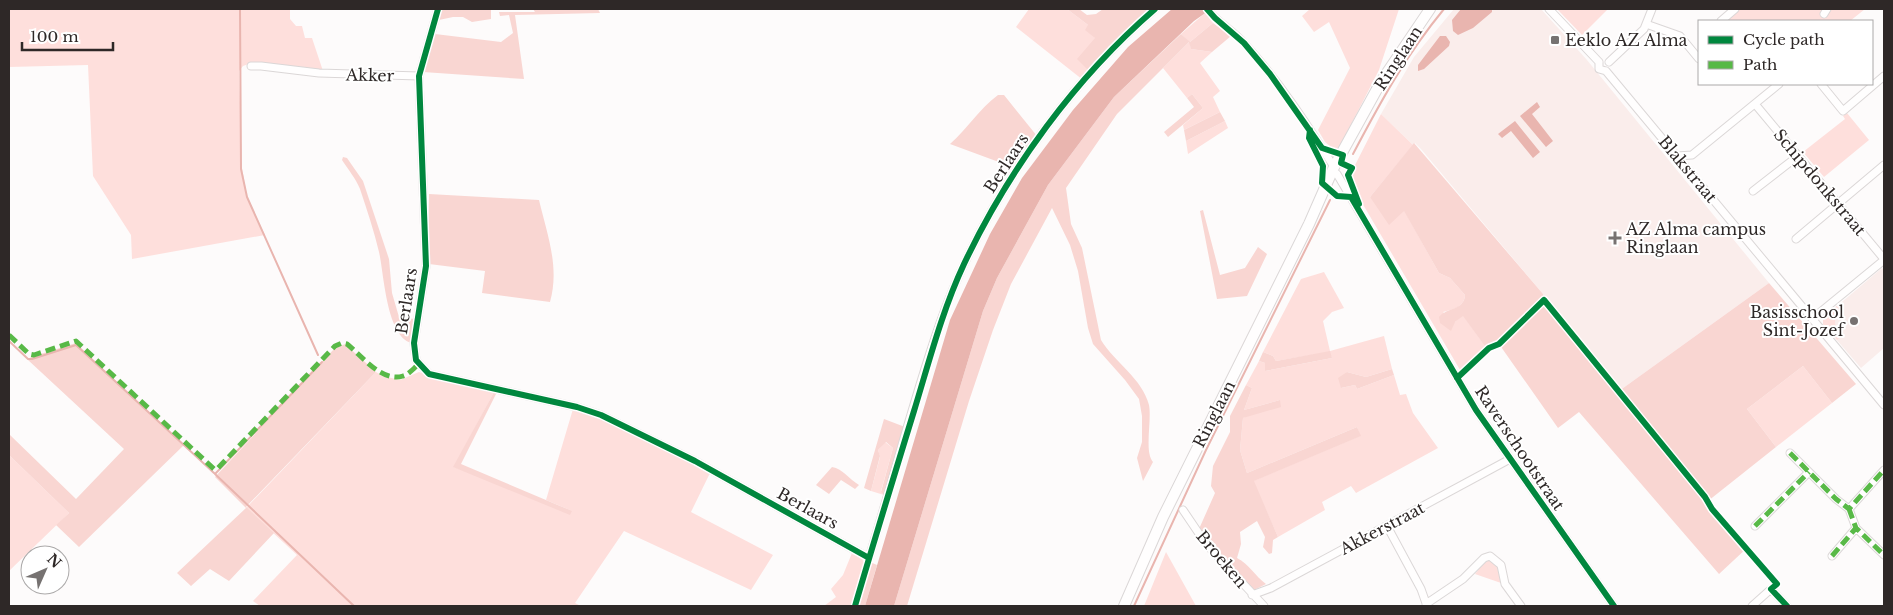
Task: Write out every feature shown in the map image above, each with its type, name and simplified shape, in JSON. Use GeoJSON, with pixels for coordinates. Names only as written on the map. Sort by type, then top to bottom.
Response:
{"type":"FeatureCollection","features":[{"type":"Feature","properties":{"kind":"main road","name":"Ringlaan"},"geometry":{"type":"LineString","coordinates":[[1309,224],[1329,191],[1361,114],[1369,104],[1397,56],[1431,10]]}},
{"type":"Feature","properties":{"kind":"main road","name":"Ringlaan"},"geometry":{"type":"LineString","coordinates":[[1124,606],[1163,517],[1338,168]]}},
{"type":"Feature","properties":{"kind":"street"},"geometry":{"type":"LineString","coordinates":[[419,76],[438,9]]}},
{"type":"Feature","properties":{"kind":"street","name":"Berlaars"},"geometry":{"type":"LineString","coordinates":[[419,76],[427,236],[426,266],[414,343],[414,354],[418,365],[436,376],[539,398],[601,415],[695,462],[869,558],[940,323],[964,265],[997,202],[1030,149],[1069,99],[1108,55],[1155,9]]}},
{"type":"Feature","properties":{"kind":"street"},"geometry":{"type":"LineString","coordinates":[[1549,9],[1599,62],[1599,69],[1606,70],[1609,67],[1608,62]]}},
{"type":"Feature","properties":{"kind":"street"},"geometry":{"type":"LineString","coordinates":[[1608,62],[1637,38],[1646,24],[1652,9]]}},
{"type":"Feature","properties":{"kind":"street"},"geometry":{"type":"LineString","coordinates":[[1722,20],[1735,9]]}},
{"type":"Feature","properties":{"kind":"street","name":"Raverschootstraat"},"geometry":{"type":"LineString","coordinates":[[1209,12],[1244,43],[1270,74],[1338,168],[1469,398],[1614,606]]}},
{"type":"Feature","properties":{"kind":"street"},"geometry":{"type":"LineString","coordinates":[[1646,24],[1680,36],[1698,58]]}},
{"type":"Feature","properties":{"kind":"street"},"geometry":{"type":"LineString","coordinates":[[1599,62],[1604,59],[1608,62]]}},
{"type":"Feature","properties":{"kind":"street","name":"Akker"},"geometry":{"type":"LineString","coordinates":[[251,66],[318,73],[419,76]]}},
{"type":"Feature","properties":{"kind":"street","name":"Blakstraat"},"geometry":{"type":"LineString","coordinates":[[1606,70],[1884,405]]}},
{"type":"Feature","properties":{"kind":"street"},"geometry":{"type":"LineString","coordinates":[[1821,85],[1843,111],[1884,76]]}},
{"type":"Feature","properties":{"kind":"street"},"geometry":{"type":"LineString","coordinates":[[1688,169],[1692,155],[1778,85]]}},
{"type":"Feature","properties":{"kind":"street","name":"Schipdonkstraat"},"geometry":{"type":"LineString","coordinates":[[1755,104],[1884,260]]}},
{"type":"Feature","properties":{"kind":"street"},"geometry":{"type":"LineString","coordinates":[[1677,156],[1692,155]]}},
{"type":"Feature","properties":{"kind":"street"},"geometry":{"type":"LineString","coordinates":[[1754,191],[1798,156]]}},
{"type":"Feature","properties":{"kind":"street"},"geometry":{"type":"LineString","coordinates":[[1796,238],[1884,165]]}},
{"type":"Feature","properties":{"kind":"street"},"geometry":{"type":"LineString","coordinates":[[1812,319],[1884,260]]}},
{"type":"Feature","properties":{"kind":"street"},"geometry":{"type":"LineString","coordinates":[[1790,453],[1849,509],[1856,528],[1884,555]]}},
{"type":"Feature","properties":{"kind":"street","name":"Akkerstraat"},"geometry":{"type":"LineString","coordinates":[[1252,595],[1271,588],[1510,459]]}},
{"type":"Feature","properties":{"kind":"street"},"geometry":{"type":"LineString","coordinates":[[1849,509],[1884,470]]}},
{"type":"Feature","properties":{"kind":"street"},"geometry":{"type":"LineString","coordinates":[[1755,526],[1809,472]]}},
{"type":"Feature","properties":{"kind":"street","name":"Broeken"},"geometry":{"type":"LineString","coordinates":[[1184,510],[1206,544],[1264,606]]}},
{"type":"Feature","properties":{"kind":"street"},"geometry":{"type":"LineString","coordinates":[[1387,526],[1417,581],[1426,605],[1464,579],[1484,558],[1490,556],[1501,565],[1505,584],[1521,606]]}},
{"type":"Feature","properties":{"kind":"street"},"geometry":{"type":"LineString","coordinates":[[1832,556],[1856,528]]}},
{"type":"Feature","properties":{"kind":"street"},"geometry":{"type":"LineString","coordinates":[[1752,606],[1771,589],[1787,606]]}},
{"type":"Feature","properties":{"kind":"shaded area"},"geometry":{"type":"Polygon","coordinates":[[[9,9],[290,9],[290,19],[296,26],[302,26],[305,38],[312,38],[323,71],[254,62],[243,66],[239,71],[242,168],[247,196],[265,235],[132,259],[131,235],[93,176],[88,65],[9,67],[9,9]]]}},
{"type":"Feature","properties":{"kind":"shaded area"},"geometry":{"type":"Polygon","coordinates":[[[441,9],[491,9],[491,19],[472,22],[463,17],[453,17],[439,20],[441,9]]]}},
{"type":"Feature","properties":{"kind":"shaded area"},"geometry":{"type":"Polygon","coordinates":[[[533,9],[598,9],[600,13],[515,15],[524,79],[423,72],[435,34],[501,42],[513,33],[509,15],[500,16],[499,12],[535,12],[533,9]]]}},
{"type":"Feature","properties":{"kind":"shaded area"},"geometry":{"type":"Polygon","coordinates":[[[1029,9],[1067,9],[1088,25],[1095,38],[1090,72],[1083,80],[1016,27],[1029,9]]]}},
{"type":"Feature","properties":{"kind":"shaded area"},"geometry":{"type":"Polygon","coordinates":[[[1067,9],[1079,9],[1087,15],[1096,14],[1103,9],[1150,9],[1090,72],[1077,59],[1095,38],[1085,30],[1088,25],[1067,9]]]}},
{"type":"Feature","properties":{"kind":"shaded area"},"geometry":{"type":"Polygon","coordinates":[[[1172,9],[1211,9],[1194,21],[1114,97],[1048,185],[997,278],[983,311],[894,606],[865,606],[950,320],[990,234],[1022,178],[1073,110],[1128,47],[1172,9]]]}},
{"type":"Feature","properties":{"kind":"shaded area"},"geometry":{"type":"Polygon","coordinates":[[[1310,9],[1399,9],[1379,70],[1337,152],[1325,142],[1318,130],[1350,68],[1329,22],[1314,32],[1302,16],[1310,9]]]}},
{"type":"Feature","properties":{"kind":"shaded area","name":"AZ Alma campus Ringlaan"},"geometry":{"type":"Polygon","coordinates":[[[1454,9],[1541,9],[1587,60],[1769,283],[1619,391],[1544,300],[1543,294],[1421,149],[1415,143],[1413,145],[1381,114],[1414,57],[1454,9]]]}},
{"type":"Feature","properties":{"kind":"shaded area"},"geometry":{"type":"Polygon","coordinates":[[[1461,9],[1492,9],[1492,12],[1473,28],[1458,35],[1453,31],[1452,20],[1461,9]]]}},
{"type":"Feature","properties":{"kind":"shaded area"},"geometry":{"type":"Polygon","coordinates":[[[1557,9],[1608,9],[1582,35],[1557,9]]]}},
{"type":"Feature","properties":{"kind":"shaded area"},"geometry":{"type":"Polygon","coordinates":[[[1740,9],[1865,9],[1851,20],[1727,20],[1740,9]]]}},
{"type":"Feature","properties":{"kind":"shaded area"},"geometry":{"type":"Polygon","coordinates":[[[1205,13],[1213,23],[1190,42],[1191,49],[1212,52],[1200,63],[1220,91],[1213,97],[1220,112],[1184,130],[1183,125],[1203,108],[1192,94],[1187,98],[1163,68],[1189,42],[1181,34],[1205,13]]]}},
{"type":"Feature","properties":{"kind":"shaded area"},"geometry":{"type":"Polygon","coordinates":[[[1213,23],[1231,36],[1212,52],[1191,49],[1189,42],[1117,114],[1066,188],[1071,224],[1082,248],[1101,340],[1141,387],[1149,405],[1149,451],[1153,462],[1143,481],[1137,458],[1142,442],[1142,416],[1139,399],[1093,344],[1088,328],[1078,271],[1070,245],[1052,208],[1011,284],[993,330],[969,401],[907,606],[894,606],[983,311],[997,278],[1048,185],[1114,97],[1181,34],[1190,42],[1213,23]]]}},
{"type":"Feature","properties":{"kind":"shaded area"},"geometry":{"type":"Polygon","coordinates":[[[1440,36],[1446,36],[1450,42],[1449,46],[1424,69],[1418,71],[1418,65],[1440,36]]]}},
{"type":"Feature","properties":{"kind":"shaded area"},"geometry":{"type":"Polygon","coordinates":[[[1192,94],[1203,108],[1168,137],[1164,132],[1194,107],[1187,98],[1192,94]]]}},
{"type":"Feature","properties":{"kind":"shaded area"},"geometry":{"type":"Polygon","coordinates":[[[998,95],[1004,95],[1037,136],[1015,168],[950,144],[998,95]]]}},
{"type":"Feature","properties":{"kind":"shaded area"},"geometry":{"type":"Polygon","coordinates":[[[1537,102],[1540,107],[1532,114],[1553,141],[1546,147],[1520,116],[1537,102]]]}},
{"type":"Feature","properties":{"kind":"shaded area"},"geometry":{"type":"Polygon","coordinates":[[[1220,112],[1225,121],[1186,141],[1184,130],[1220,112]]]}},
{"type":"Feature","properties":{"kind":"shaded area"},"geometry":{"type":"Polygon","coordinates":[[[1847,113],[1869,140],[1824,177],[1803,152],[1845,119],[1843,116],[1847,113]]]}},
{"type":"Feature","properties":{"kind":"shaded area"},"geometry":{"type":"Polygon","coordinates":[[[1381,114],[1413,145],[1370,197],[1404,210],[1439,273],[1450,278],[1465,295],[1463,303],[1454,309],[1443,312],[1455,322],[1463,315],[1489,352],[1463,375],[1351,184],[1350,175],[1381,114]]]}},
{"type":"Feature","properties":{"kind":"shaded area"},"geometry":{"type":"Polygon","coordinates":[[[1225,121],[1228,128],[1188,154],[1186,141],[1225,121]]]}},
{"type":"Feature","properties":{"kind":"shaded area"},"geometry":{"type":"Polygon","coordinates":[[[1515,121],[1540,152],[1533,158],[1511,131],[1502,138],[1498,134],[1515,121]]]}},
{"type":"Feature","properties":{"kind":"shaded area"},"geometry":{"type":"Polygon","coordinates":[[[1414,143],[1543,294],[1544,301],[1619,391],[1769,283],[1856,384],[1832,403],[1803,366],[1747,409],[1776,447],[1708,501],[1748,547],[1719,574],[1579,412],[1558,428],[1499,344],[1489,352],[1463,316],[1455,322],[1451,331],[1440,323],[1439,317],[1462,304],[1465,295],[1450,278],[1439,273],[1404,211],[1389,225],[1370,197],[1414,143]]]}},
{"type":"Feature","properties":{"kind":"shaded area"},"geometry":{"type":"Polygon","coordinates":[[[343,157],[347,158],[363,181],[389,259],[392,293],[399,317],[415,319],[411,343],[403,338],[391,316],[373,228],[360,189],[342,160],[343,157]]]}},
{"type":"Feature","properties":{"kind":"shaded area"},"geometry":{"type":"Polygon","coordinates":[[[429,194],[539,200],[549,238],[553,263],[553,289],[550,302],[482,293],[485,271],[429,264],[429,194]]]}},
{"type":"Feature","properties":{"kind":"shaded area"},"geometry":{"type":"Polygon","coordinates":[[[1203,210],[1220,275],[1245,268],[1258,247],[1267,254],[1247,296],[1217,299],[1200,211],[1203,210]]]}},
{"type":"Feature","properties":{"kind":"shaded area","name":"Basisschool Sint-Jozef"},"geometry":{"type":"Polygon","coordinates":[[[1882,268],[1884,271],[1884,348],[1861,368],[1823,324],[1823,318],[1882,268]]]}},
{"type":"Feature","properties":{"kind":"shaded area"},"geometry":{"type":"Polygon","coordinates":[[[1324,272],[1344,308],[1332,312],[1323,321],[1330,351],[1384,336],[1392,369],[1366,377],[1347,372],[1341,388],[1355,385],[1357,389],[1394,375],[1400,395],[1406,394],[1413,413],[1438,448],[1356,493],[1351,486],[1322,502],[1325,510],[1278,537],[1253,481],[1360,436],[1357,427],[1247,473],[1240,450],[1243,418],[1280,400],[1244,410],[1252,388],[1246,385],[1259,361],[1265,363],[1265,371],[1332,358],[1329,352],[1276,361],[1273,356],[1263,352],[1301,279],[1324,272]]]}},
{"type":"Feature","properties":{"kind":"shaded area"},"geometry":{"type":"Polygon","coordinates":[[[1839,304],[1844,311],[1838,314],[1835,320],[1835,324],[1842,335],[1837,340],[1823,324],[1823,318],[1839,304]]]}},
{"type":"Feature","properties":{"kind":"shaded area"},"geometry":{"type":"Polygon","coordinates":[[[76,343],[184,445],[79,547],[56,525],[69,513],[9,455],[9,434],[76,499],[124,449],[28,360],[31,357],[76,343]]]}},
{"type":"Feature","properties":{"kind":"shaded area"},"geometry":{"type":"Polygon","coordinates":[[[345,344],[376,372],[246,507],[274,533],[229,581],[210,569],[191,586],[177,573],[246,508],[215,477],[334,349],[345,344]]]}},
{"type":"Feature","properties":{"kind":"shaded area"},"geometry":{"type":"Polygon","coordinates":[[[1330,351],[1332,358],[1265,371],[1265,363],[1259,361],[1263,352],[1273,356],[1276,361],[1330,351]]]}},
{"type":"Feature","properties":{"kind":"shaded area"},"geometry":{"type":"Polygon","coordinates":[[[1803,366],[1832,403],[1776,447],[1747,409],[1803,366]]]}},
{"type":"Feature","properties":{"kind":"shaded area"},"geometry":{"type":"Polygon","coordinates":[[[1392,369],[1394,375],[1357,389],[1355,385],[1341,388],[1338,378],[1347,372],[1366,377],[1392,369]]]}},
{"type":"Feature","properties":{"kind":"shaded area"},"geometry":{"type":"Polygon","coordinates":[[[376,372],[383,376],[400,380],[419,372],[447,382],[494,392],[454,467],[572,511],[546,500],[573,409],[626,430],[710,473],[691,512],[773,555],[751,590],[624,531],[575,603],[581,606],[260,606],[253,601],[297,555],[246,508],[376,372]]]}},
{"type":"Feature","properties":{"kind":"shaded area"},"geometry":{"type":"Polygon","coordinates":[[[1246,385],[1252,388],[1244,410],[1280,400],[1281,407],[1243,418],[1240,450],[1247,473],[1357,427],[1361,436],[1254,481],[1278,537],[1273,540],[1272,553],[1269,554],[1263,547],[1265,537],[1257,521],[1240,532],[1241,544],[1237,558],[1245,563],[1266,584],[1254,590],[1236,573],[1199,529],[1215,493],[1211,486],[1213,466],[1230,432],[1230,416],[1246,385]]]}},
{"type":"Feature","properties":{"kind":"shaded area"},"geometry":{"type":"Polygon","coordinates":[[[494,392],[497,392],[461,464],[572,511],[570,515],[453,467],[494,392]]]}},
{"type":"Feature","properties":{"kind":"shaded area"},"geometry":{"type":"Polygon","coordinates":[[[884,419],[905,427],[884,495],[881,492],[893,448],[886,442],[878,450],[880,456],[871,491],[864,488],[884,419]]]}},
{"type":"Feature","properties":{"kind":"shaded area"},"geometry":{"type":"Polygon","coordinates":[[[885,442],[893,448],[881,491],[884,495],[871,491],[880,457],[878,450],[885,442]]]}},
{"type":"Feature","properties":{"kind":"shaded area"},"geometry":{"type":"Polygon","coordinates":[[[9,455],[69,513],[36,545],[20,545],[20,560],[9,571],[9,455]]]}},
{"type":"Feature","properties":{"kind":"shaded area"},"geometry":{"type":"Polygon","coordinates":[[[832,467],[843,472],[859,485],[855,489],[841,480],[829,494],[816,485],[832,467]]]}},
{"type":"Feature","properties":{"kind":"shaded area"},"geometry":{"type":"Polygon","coordinates":[[[1166,552],[1196,606],[1144,606],[1166,552]]]}},
{"type":"Feature","properties":{"kind":"shaded area"},"geometry":{"type":"Polygon","coordinates":[[[852,553],[862,559],[865,564],[852,606],[824,606],[836,597],[831,589],[843,575],[852,553]]]}},
{"type":"Feature","properties":{"kind":"shaded area"},"geometry":{"type":"Polygon","coordinates":[[[1488,558],[1501,568],[1501,583],[1475,574],[1488,558]]]}},
{"type":"Feature","properties":{"kind":"shaded area"},"geometry":{"type":"Polygon","coordinates":[[[870,562],[877,565],[865,606],[857,606],[870,562]]]}},
{"type":"Feature","properties":{"kind":"waterway"},"geometry":{"type":"LineString","coordinates":[[240,9],[241,169],[247,197],[318,355]]}},
{"type":"Feature","properties":{"kind":"waterway"},"geometry":{"type":"LineString","coordinates":[[1353,154],[1406,61],[1444,9]]}},
{"type":"Feature","properties":{"kind":"waterway"},"geometry":{"type":"LineString","coordinates":[[1134,606],[1206,450],[1330,200]]}},
{"type":"Feature","properties":{"kind":"waterway"},"geometry":{"type":"LineString","coordinates":[[9,341],[28,359],[76,345],[214,473]]}},
{"type":"Feature","properties":{"kind":"waterway"},"geometry":{"type":"LineString","coordinates":[[322,362],[215,474],[354,606]]}},
{"type":"Feature","properties":{"kind":"marked path"},"geometry":{"type":"LineString","coordinates":[[9,335],[29,354],[34,355],[76,341],[214,469],[217,469],[335,346],[342,343],[347,344],[372,367],[387,376],[405,375],[418,365]]}},
{"type":"Feature","properties":{"kind":"marked path"},"geometry":{"type":"LineString","coordinates":[[1790,453],[1836,499],[1849,509],[1884,470]]}},
{"type":"Feature","properties":{"kind":"marked path"},"geometry":{"type":"LineString","coordinates":[[1755,526],[1809,472]]}},
{"type":"Feature","properties":{"kind":"marked path"},"geometry":{"type":"LineString","coordinates":[[1849,509],[1856,528],[1884,555]]}},
{"type":"Feature","properties":{"kind":"marked path"},"geometry":{"type":"LineString","coordinates":[[1832,556],[1856,528]]}},
{"type":"Feature","properties":{"kind":"cycle path"},"geometry":{"type":"LineString","coordinates":[[438,9],[419,76],[426,266],[414,343],[416,360],[429,374],[577,407],[601,415],[695,461],[869,558]]}},
{"type":"Feature","properties":{"kind":"cycle path"},"geometry":{"type":"LineString","coordinates":[[855,606],[936,337],[964,264],[1002,194],[1046,127],[1098,65],[1155,9]]}},
{"type":"Feature","properties":{"kind":"cycle path"},"geometry":{"type":"LineString","coordinates":[[1207,9],[1244,43],[1270,74],[1322,148],[1343,155],[1341,163],[1352,168],[1348,175],[1359,204]]}},
{"type":"Feature","properties":{"kind":"cycle path"},"geometry":{"type":"LineString","coordinates":[[1310,130],[1309,138],[1323,166],[1322,183],[1337,196],[1351,197],[1476,410],[1614,606]]}},
{"type":"Feature","properties":{"kind":"cycle path"},"geometry":{"type":"LineString","coordinates":[[1457,378],[1489,348],[1499,344],[1544,300],[1705,497],[1712,509],[1777,584],[1771,589],[1787,606]]}},
{"type":"Feature","properties":{"kind":"place","name":"Eeklo AZ Alma"},"geometry":{"type":"Point","coordinates":[1555,40]}},
{"type":"Feature","properties":{"kind":"place","name":"AZ Alma campus Ringlaan"},"geometry":{"type":"Point","coordinates":[1615,238]}},
{"type":"Feature","properties":{"kind":"place","name":"Basisschool Sint-Jozef"},"geometry":{"type":"Point","coordinates":[1854,321]}}]}
